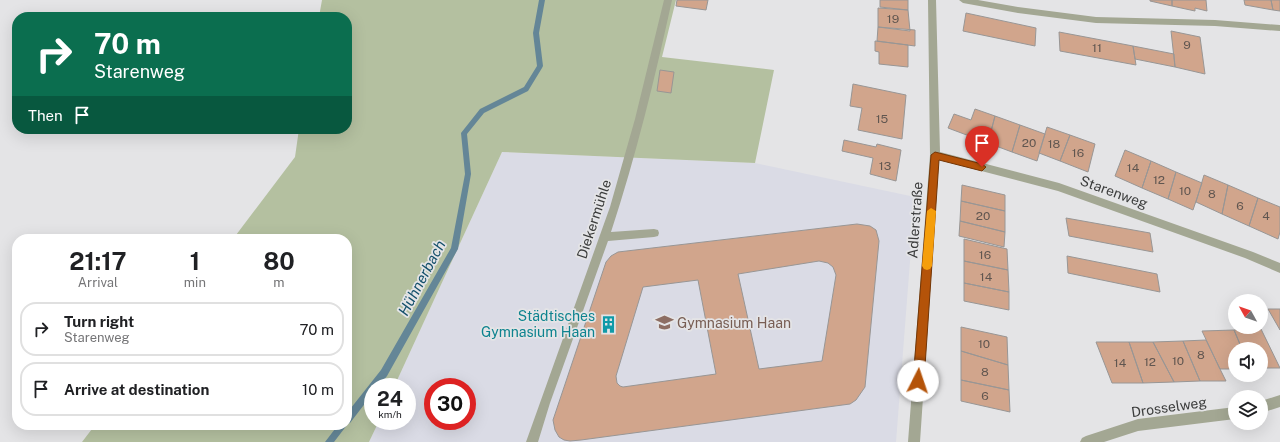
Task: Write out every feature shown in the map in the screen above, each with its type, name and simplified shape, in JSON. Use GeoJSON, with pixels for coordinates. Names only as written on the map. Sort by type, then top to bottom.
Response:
{"type":"FeatureCollection","features":[{"type":"Feature","properties":{"kind":"street","name":"Diekermühle"},"geometry":{"type":"LineString","coordinates":[[532,442],[543,406],[605,238],[625,173],[651,76],[668,0]]}},
{"type":"Feature","properties":{"kind":"street","name":"Adlerstraße"},"geometry":{"type":"LineString","coordinates":[[914,442],[935,155],[932,0]]}},
{"type":"Feature","properties":{"kind":"street"},"geometry":{"type":"LineString","coordinates":[[963,0],[1018,10],[1096,20],[1216,23],[1280,28]]}},
{"type":"Feature","properties":{"kind":"street","name":"Starenweg"},"geometry":{"type":"LineString","coordinates":[[935,155],[1059,187],[1280,268]]}},
{"type":"Feature","properties":{"kind":"street"},"geometry":{"type":"LineString","coordinates":[[605,238],[654,233]]}},
{"type":"Feature","properties":{"kind":"street"},"geometry":{"type":"LineString","coordinates":[[1268,405],[1280,401]]}},
{"type":"Feature","properties":{"kind":"street","name":"Drosselweg"},"geometry":{"type":"LineString","coordinates":[[1086,442],[1138,425],[1228,414]]}},
{"type":"Feature","properties":{"kind":"shaded area","name":"Gymnasium Haan"},"geometry":{"type":"Polygon","coordinates":[[[502,152],[755,163],[915,197],[896,442],[369,442],[375,430],[416,430],[416,378],[398,378],[502,152]]]}},
{"type":"Feature","properties":{"kind":"green space"},"geometry":{"type":"Polygon","coordinates":[[[322,0],[676,0],[662,57],[774,70],[755,163],[502,152],[398,378],[364,378],[364,430],[375,430],[369,442],[82,442],[91,430],[352,430],[352,234],[237,234],[295,157],[298,134],[352,134],[352,12],[320,12],[322,0]]]}},
{"type":"Feature","properties":{"kind":"building"},"geometry":{"type":"Polygon","coordinates":[[[677,0],[708,0],[706,10],[676,6],[677,0]]]}},
{"type":"Feature","properties":{"kind":"building"},"geometry":{"type":"Polygon","coordinates":[[[880,0],[908,0],[908,10],[880,7],[880,0]]]}},
{"type":"Feature","properties":{"kind":"building"},"geometry":{"type":"Polygon","coordinates":[[[1172,0],[1172,6],[1150,1],[1172,0]]]}},
{"type":"Feature","properties":{"kind":"building"},"geometry":{"type":"Polygon","coordinates":[[[1172,0],[1206,0],[1207,11],[1195,8],[1195,11],[1172,6],[1172,0]]]}},
{"type":"Feature","properties":{"kind":"building"},"geometry":{"type":"Polygon","coordinates":[[[1244,0],[1271,0],[1273,10],[1245,5],[1244,0]]]}},
{"type":"Feature","properties":{"kind":"building"},"geometry":{"type":"Polygon","coordinates":[[[1271,0],[1280,0],[1280,11],[1273,10],[1271,0]]]}},
{"type":"Feature","properties":{"kind":"building"},"geometry":{"type":"Polygon","coordinates":[[[878,8],[908,10],[910,31],[878,27],[878,8]]]}},
{"type":"Feature","properties":{"kind":"building"},"geometry":{"type":"Polygon","coordinates":[[[966,13],[1036,28],[1035,46],[963,31],[966,13]]]}},
{"type":"Feature","properties":{"kind":"building"},"geometry":{"type":"Polygon","coordinates":[[[878,27],[915,30],[915,46],[877,41],[878,27]]]}},
{"type":"Feature","properties":{"kind":"building"},"geometry":{"type":"Polygon","coordinates":[[[1171,31],[1200,37],[1205,74],[1175,67],[1171,31]]]}},
{"type":"Feature","properties":{"kind":"building"},"geometry":{"type":"Polygon","coordinates":[[[1059,32],[1133,46],[1136,65],[1060,51],[1059,32]]]}},
{"type":"Feature","properties":{"kind":"building"},"geometry":{"type":"Polygon","coordinates":[[[875,41],[908,45],[908,67],[879,64],[879,52],[875,51],[875,41]]]}},
{"type":"Feature","properties":{"kind":"building"},"geometry":{"type":"Polygon","coordinates":[[[1133,46],[1174,54],[1175,67],[1135,59],[1133,46]]]}},
{"type":"Feature","properties":{"kind":"building"},"geometry":{"type":"Polygon","coordinates":[[[660,70],[674,72],[671,93],[657,91],[660,70]]]}},
{"type":"Feature","properties":{"kind":"building"},"geometry":{"type":"Polygon","coordinates":[[[853,84],[906,95],[902,139],[858,130],[862,108],[850,106],[853,84]]]}},
{"type":"Feature","properties":{"kind":"building"},"geometry":{"type":"Polygon","coordinates":[[[975,109],[995,116],[988,143],[948,128],[954,114],[971,120],[975,109]]]}},
{"type":"Feature","properties":{"kind":"building"},"geometry":{"type":"Polygon","coordinates":[[[995,116],[1020,125],[1012,152],[988,143],[995,116]]]}},
{"type":"Feature","properties":{"kind":"building"},"geometry":{"type":"Polygon","coordinates":[[[1020,125],[1045,134],[1037,161],[1012,152],[1020,125]]]}},
{"type":"Feature","properties":{"kind":"building"},"geometry":{"type":"Polygon","coordinates":[[[1047,127],[1070,135],[1060,161],[1039,153],[1047,127]]]}},
{"type":"Feature","properties":{"kind":"building"},"geometry":{"type":"Polygon","coordinates":[[[1070,135],[1095,144],[1088,172],[1060,161],[1070,135]]]}},
{"type":"Feature","properties":{"kind":"building"},"geometry":{"type":"Polygon","coordinates":[[[844,140],[876,147],[877,144],[901,150],[896,181],[870,174],[873,158],[842,151],[844,140]]]}},
{"type":"Feature","properties":{"kind":"building"},"geometry":{"type":"Polygon","coordinates":[[[1125,150],[1151,161],[1142,188],[1115,176],[1125,150]]]}},
{"type":"Feature","properties":{"kind":"building"},"geometry":{"type":"Polygon","coordinates":[[[1151,161],[1176,172],[1168,199],[1142,188],[1151,161]]]}},
{"type":"Feature","properties":{"kind":"building"},"geometry":{"type":"Polygon","coordinates":[[[1176,172],[1202,183],[1193,210],[1168,199],[1176,172]]]}},
{"type":"Feature","properties":{"kind":"building"},"geometry":{"type":"Polygon","coordinates":[[[1204,175],[1228,185],[1222,214],[1196,202],[1204,175]]]}},
{"type":"Feature","properties":{"kind":"building"},"geometry":{"type":"Polygon","coordinates":[[[962,185],[1005,195],[1005,211],[961,201],[962,185]]]}},
{"type":"Feature","properties":{"kind":"building"},"geometry":{"type":"Polygon","coordinates":[[[1228,185],[1258,198],[1249,226],[1222,214],[1228,185]]]}},
{"type":"Feature","properties":{"kind":"building"},"geometry":{"type":"Polygon","coordinates":[[[1258,198],[1280,207],[1280,232],[1278,239],[1249,226],[1258,198]]]}},
{"type":"Feature","properties":{"kind":"building"},"geometry":{"type":"Polygon","coordinates":[[[961,201],[1005,211],[1005,232],[960,221],[961,201]]]}},
{"type":"Feature","properties":{"kind":"building"},"geometry":{"type":"Polygon","coordinates":[[[1066,218],[1150,233],[1153,252],[1069,236],[1066,218]]]}},
{"type":"Feature","properties":{"kind":"building"},"geometry":{"type":"Polygon","coordinates":[[[960,221],[1005,232],[1004,247],[959,236],[960,221]]]}},
{"type":"Feature","properties":{"kind":"building","name":"Städtisches Gymnasium Haan"},"geometry":{"type":"Polygon","coordinates":[[[857,224],[870,226],[876,230],[879,241],[865,387],[856,400],[850,404],[581,440],[564,440],[559,437],[555,430],[553,420],[606,262],[611,256],[618,252],[857,224]],[[819,261],[738,274],[759,369],[822,361],[836,275],[833,267],[828,263],[819,261]],[[698,280],[643,287],[616,376],[617,383],[620,386],[623,387],[716,374],[698,280]]]}},
{"type":"Feature","properties":{"kind":"building"},"geometry":{"type":"Polygon","coordinates":[[[964,239],[1007,249],[1008,270],[964,261],[964,239]]]}},
{"type":"Feature","properties":{"kind":"building"},"geometry":{"type":"Polygon","coordinates":[[[1067,256],[1157,274],[1160,292],[1068,273],[1067,256]]]}},
{"type":"Feature","properties":{"kind":"building"},"geometry":{"type":"Polygon","coordinates":[[[964,261],[1008,270],[1009,292],[964,283],[964,261]]]}},
{"type":"Feature","properties":{"kind":"building"},"geometry":{"type":"Polygon","coordinates":[[[964,283],[1009,292],[1009,310],[964,301],[964,283]]]}},
{"type":"Feature","properties":{"kind":"building"},"geometry":{"type":"Polygon","coordinates":[[[1268,309],[1280,309],[1280,330],[1268,309]]]}},
{"type":"Feature","properties":{"kind":"building"},"geometry":{"type":"Polygon","coordinates":[[[961,327],[1007,337],[1008,365],[961,351],[961,327]]]}},
{"type":"Feature","properties":{"kind":"building"},"geometry":{"type":"Polygon","coordinates":[[[1228,330],[1228,334],[1236,334],[1239,342],[1228,342],[1228,369],[1220,369],[1202,331],[1228,330]]]}},
{"type":"Feature","properties":{"kind":"building"},"geometry":{"type":"Polygon","coordinates":[[[1236,334],[1263,334],[1267,342],[1239,342],[1236,334]]]}},
{"type":"Feature","properties":{"kind":"building"},"geometry":{"type":"Polygon","coordinates":[[[1206,340],[1226,381],[1200,381],[1183,341],[1206,340]]]}},
{"type":"Feature","properties":{"kind":"building"},"geometry":{"type":"Polygon","coordinates":[[[1183,341],[1200,381],[1174,382],[1153,342],[1183,341]]]}},
{"type":"Feature","properties":{"kind":"building"},"geometry":{"type":"Polygon","coordinates":[[[1096,342],[1129,342],[1143,383],[1112,383],[1096,342]]]}},
{"type":"Feature","properties":{"kind":"building"},"geometry":{"type":"Polygon","coordinates":[[[1129,342],[1153,342],[1174,382],[1143,383],[1129,342]]]}},
{"type":"Feature","properties":{"kind":"building"},"geometry":{"type":"Polygon","coordinates":[[[1268,343],[1280,368],[1268,368],[1268,343]]]}},
{"type":"Feature","properties":{"kind":"building"},"geometry":{"type":"Polygon","coordinates":[[[961,351],[1008,365],[1009,390],[961,380],[961,351]]]}},
{"type":"Feature","properties":{"kind":"building"},"geometry":{"type":"Polygon","coordinates":[[[961,380],[1009,390],[1010,412],[961,401],[961,380]]]}},
{"type":"Feature","properties":{"kind":"waterway","name":"Hühnerbach"},"geometry":{"type":"LineString","coordinates":[[352,414],[384,373],[454,249],[468,174],[464,133],[482,111],[526,89],[540,66],[536,33],[542,0]]}},
{"type":"Feature","properties":{"kind":"waterway","name":"Hühnerbach"},"geometry":{"type":"LineString","coordinates":[[329,442],[339,430]]}},
{"type":"Feature","properties":{"kind":"slow traffic"},"geometry":{"type":"LineString","coordinates":[[927,266],[931,211]]}},
{"type":"Feature","properties":{"kind":"place","name":"Gymnasium Haan"},"geometry":{"type":"Point","coordinates":[664,323]}},
{"type":"Feature","properties":{"kind":"place","name":"Städtisches Gymnasium Haan"},"geometry":{"type":"Point","coordinates":[608,324]}},
{"type":"Feature","properties":{"kind":"route"},"geometry":{"type":"LineString","coordinates":[[918,381],[935,155],[982,167]]}}]}
